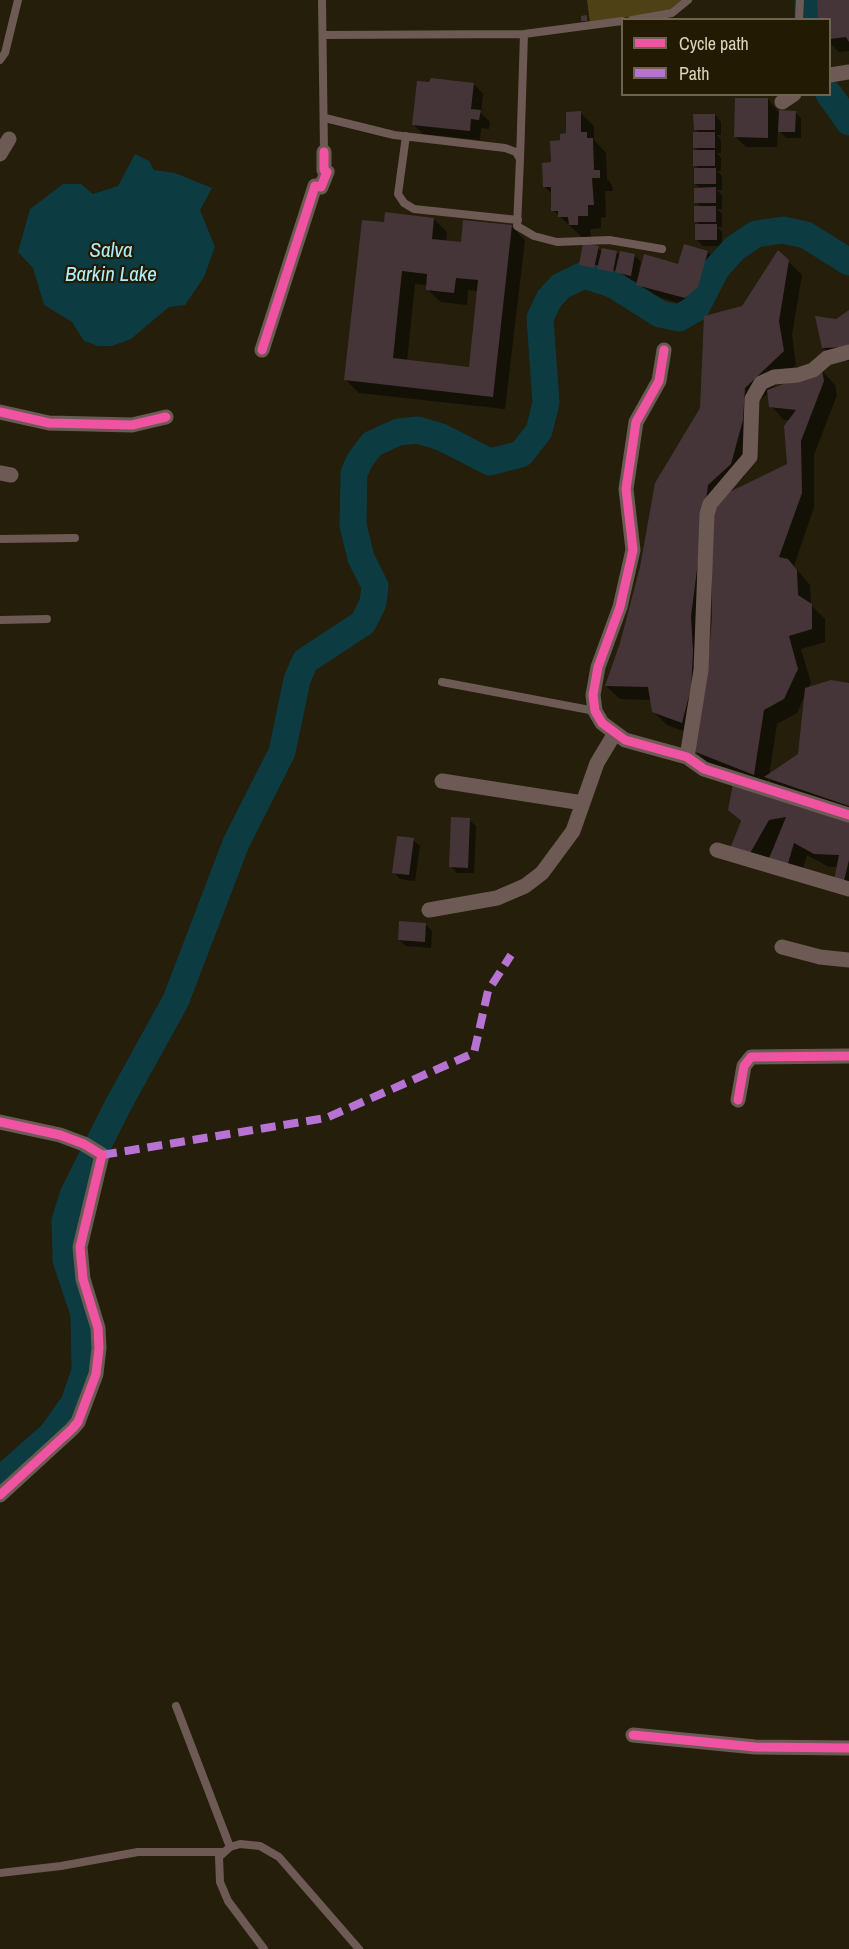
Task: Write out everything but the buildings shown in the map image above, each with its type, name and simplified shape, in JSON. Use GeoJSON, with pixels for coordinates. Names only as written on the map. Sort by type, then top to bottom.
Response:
{"type":"FeatureCollection","features":[{"type":"Feature","properties":{"kind":"street"},"geometry":{"type":"LineString","coordinates":[[831,74],[849,72]]}},
{"type":"Feature","properties":{"kind":"street"},"geometry":{"type":"LineString","coordinates":[[0,154],[9,139]]}},
{"type":"Feature","properties":{"kind":"street"},"geometry":{"type":"LineString","coordinates":[[262,350],[315,186],[321,188],[327,172],[324,170],[324,152]]}},
{"type":"Feature","properties":{"kind":"street"},"geometry":{"type":"LineString","coordinates":[[664,350],[659,381],[636,422],[626,489],[633,550],[620,607],[598,667],[593,694],[595,711],[602,723],[625,740],[687,757],[704,769],[849,815]]}},
{"type":"Feature","properties":{"kind":"street"},"geometry":{"type":"LineString","coordinates":[[687,757],[700,680],[710,504],[750,457],[752,399],[761,382],[774,377],[798,375],[813,370],[827,358],[849,352]]}},
{"type":"Feature","properties":{"kind":"street"},"geometry":{"type":"LineString","coordinates":[[0,412],[49,423],[132,425],[166,417]]}},
{"type":"Feature","properties":{"kind":"street"},"geometry":{"type":"LineString","coordinates":[[429,910],[496,898],[525,886],[542,873],[573,831],[597,763],[615,732]]}},
{"type":"Feature","properties":{"kind":"street"},"geometry":{"type":"LineString","coordinates":[[442,781],[583,803]]}},
{"type":"Feature","properties":{"kind":"street"},"geometry":{"type":"LineString","coordinates":[[717,850],[848,887]]}},
{"type":"Feature","properties":{"kind":"street"},"geometry":{"type":"LineString","coordinates":[[782,947],[820,957],[849,960]]}},
{"type":"Feature","properties":{"kind":"street"},"geometry":{"type":"LineString","coordinates":[[738,1100],[744,1066],[751,1057],[849,1056]]}},
{"type":"Feature","properties":{"kind":"street"},"geometry":{"type":"LineString","coordinates":[[0,1122],[60,1135],[84,1144],[102,1155],[80,1247],[83,1279],[98,1328],[99,1348],[96,1374],[78,1422],[0,1495]]}},
{"type":"Feature","properties":{"kind":"street"},"geometry":{"type":"LineString","coordinates":[[633,1735],[755,1747],[849,1748]]}},
{"type":"Feature","properties":{"kind":"lane"},"geometry":{"type":"LineString","coordinates":[[0,60],[5,52],[18,0]]}},
{"type":"Feature","properties":{"kind":"lane"},"geometry":{"type":"LineString","coordinates":[[322,0],[324,152]]}},
{"type":"Feature","properties":{"kind":"lane"},"geometry":{"type":"LineString","coordinates":[[643,18],[672,13],[688,0]]}},
{"type":"Feature","properties":{"kind":"lane"},"geometry":{"type":"LineString","coordinates":[[799,18],[800,0]]}},
{"type":"Feature","properties":{"kind":"lane"},"geometry":{"type":"LineString","coordinates":[[323,35],[524,34],[621,21]]}},
{"type":"Feature","properties":{"kind":"lane"},"geometry":{"type":"LineString","coordinates":[[524,34],[517,226],[534,236],[557,242],[609,240],[662,249]]}},
{"type":"Feature","properties":{"kind":"lane"},"geometry":{"type":"LineString","coordinates":[[325,118],[406,136],[505,148],[516,152],[520,159]]}},
{"type":"Feature","properties":{"kind":"lane"},"geometry":{"type":"LineString","coordinates":[[406,136],[398,194],[404,203],[414,209],[518,220]]}},
{"type":"Feature","properties":{"kind":"lane"},"geometry":{"type":"LineString","coordinates":[[0,539],[75,538]]}},
{"type":"Feature","properties":{"kind":"lane"},"geometry":{"type":"LineString","coordinates":[[0,620],[47,619]]}},
{"type":"Feature","properties":{"kind":"lane"},"geometry":{"type":"LineString","coordinates":[[442,682],[595,711]]}},
{"type":"Feature","properties":{"kind":"lane"},"geometry":{"type":"LineString","coordinates":[[176,1706],[226,1850],[218,1864],[222,1891],[264,1949]]}},
{"type":"Feature","properties":{"kind":"lane"},"geometry":{"type":"LineString","coordinates":[[0,1873],[61,1866],[138,1852],[226,1850],[240,1844],[260,1846],[279,1857],[359,1949]]}},
{"type":"Feature","properties":{"kind":"shaded area"},"geometry":{"type":"Polygon","coordinates":[[[587,0],[683,0],[669,11],[590,23],[587,0]]]}},
{"type":"Feature","properties":{"kind":"water","name":"Salva Barkin Lake"},"geometry":{"type":"Polygon","coordinates":[[[135,154],[149,161],[154,170],[175,173],[212,188],[200,210],[215,247],[204,277],[185,305],[169,307],[131,339],[112,346],[98,346],[84,341],[72,322],[44,305],[33,268],[18,252],[30,209],[63,184],[81,184],[93,194],[118,186],[135,154]]]}},
{"type":"Feature","properties":{"kind":"waterway"},"geometry":{"type":"LineString","coordinates":[[808,0],[808,18]]}},
{"type":"Feature","properties":{"kind":"waterway"},"geometry":{"type":"LineString","coordinates":[[830,96],[849,122]]}},
{"type":"Feature","properties":{"kind":"waterway"},"geometry":{"type":"LineString","coordinates":[[0,1480],[52,1434],[74,1403],[85,1371],[84,1314],[66,1260],[65,1221],[73,1195],[117,1107],[176,1000],[236,843],[282,752],[297,680],[305,661],[363,623],[373,603],[375,586],[361,558],[353,525],[354,473],[360,460],[372,444],[398,432],[418,430],[441,437],[490,462],[521,454],[539,431],[546,403],[540,318],[549,299],[561,286],[584,275],[614,285],[660,314],[679,318],[696,308],[716,269],[735,248],[756,234],[783,230],[806,235],[849,262]]}},
{"type":"Feature","properties":{"kind":"marked path"},"geometry":{"type":"LineString","coordinates":[[102,1155],[326,1118],[474,1053],[488,991],[511,955]]}},
{"type":"Feature","properties":{"kind":"cycle path"},"geometry":{"type":"LineString","coordinates":[[262,350],[315,186],[321,187],[327,172],[324,170],[324,152]]}},
{"type":"Feature","properties":{"kind":"cycle path"},"geometry":{"type":"LineString","coordinates":[[664,350],[659,381],[636,422],[626,489],[633,550],[620,607],[598,667],[593,695],[595,711],[602,723],[625,740],[687,757],[704,769],[849,815]]}},
{"type":"Feature","properties":{"kind":"cycle path"},"geometry":{"type":"LineString","coordinates":[[0,412],[49,423],[132,425],[166,417]]}},
{"type":"Feature","properties":{"kind":"cycle path"},"geometry":{"type":"LineString","coordinates":[[738,1100],[744,1066],[751,1057],[849,1056]]}},
{"type":"Feature","properties":{"kind":"cycle path"},"geometry":{"type":"LineString","coordinates":[[0,1122],[60,1135],[84,1144],[102,1155],[80,1247],[83,1279],[98,1328],[99,1348],[96,1374],[78,1422],[0,1495]]}},
{"type":"Feature","properties":{"kind":"cycle path"},"geometry":{"type":"LineString","coordinates":[[633,1735],[755,1747],[849,1748]]}}]}
